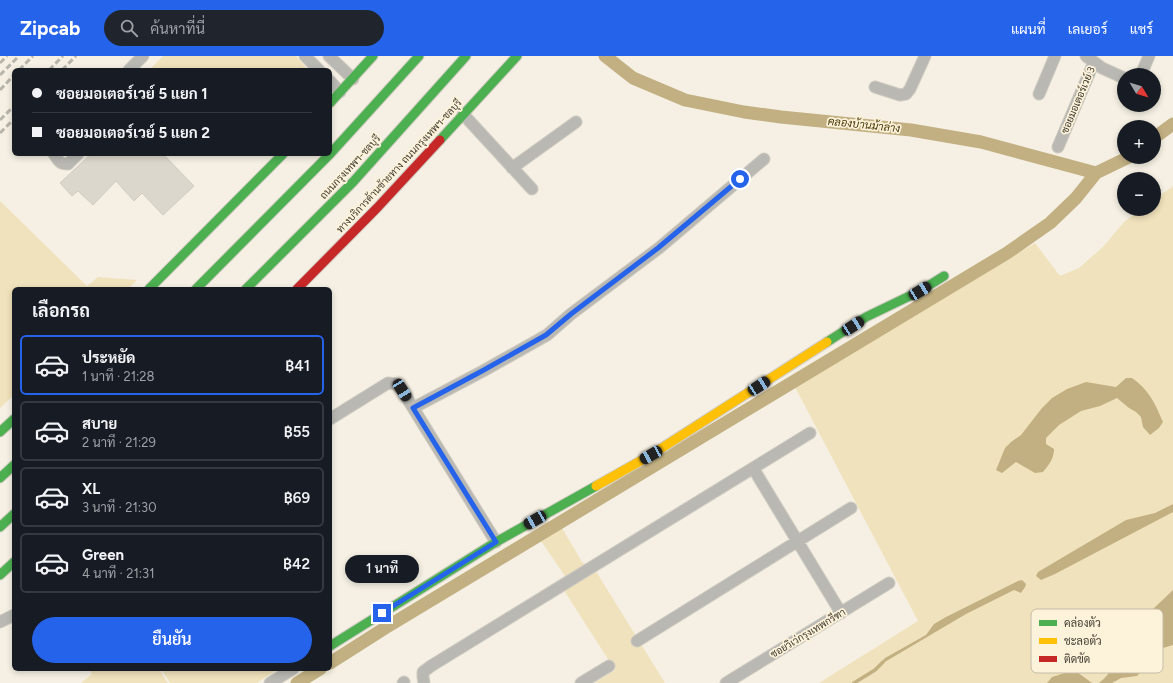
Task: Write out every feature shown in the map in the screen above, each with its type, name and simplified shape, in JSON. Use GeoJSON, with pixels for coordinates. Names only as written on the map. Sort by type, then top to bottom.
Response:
{"type":"FeatureCollection","features":[{"type":"Feature","properties":{"kind":"main road"},"geometry":{"type":"LineString","coordinates":[[332,101],[373,56]]}},
{"type":"Feature","properties":{"kind":"main road"},"geometry":{"type":"LineString","coordinates":[[332,152],[419,56]]}},
{"type":"Feature","properties":{"kind":"main road","name":"ถนนกรุงเทพฯ-ชลบุรี"},"geometry":{"type":"LineString","coordinates":[[248,287],[353,182],[466,56]]}},
{"type":"Feature","properties":{"kind":"main road","name":"ทางบริการด้านซ้ายทาง ถนนกรุงเทพฯ-ชลบุรี"},"geometry":{"type":"LineString","coordinates":[[299,287],[376,208],[516,56]]}},
{"type":"Feature","properties":{"kind":"main road"},"geometry":{"type":"LineString","coordinates":[[151,287],[281,156]]}},
{"type":"Feature","properties":{"kind":"main road"},"geometry":{"type":"LineString","coordinates":[[198,287],[328,156]]}},
{"type":"Feature","properties":{"kind":"main road"},"geometry":{"type":"LineString","coordinates":[[332,645],[496,542],[651,455],[866,317],[920,291],[944,276]]}},
{"type":"Feature","properties":{"kind":"main road"},"geometry":{"type":"LineString","coordinates":[[0,432],[12,421]]}},
{"type":"Feature","properties":{"kind":"main road"},"geometry":{"type":"LineString","coordinates":[[0,478],[12,467]]}},
{"type":"Feature","properties":{"kind":"main road"},"geometry":{"type":"LineString","coordinates":[[0,527],[12,516]]}},
{"type":"Feature","properties":{"kind":"main road"},"geometry":{"type":"LineString","coordinates":[[0,575],[12,564]]}},
{"type":"Feature","properties":{"kind":"street"},"geometry":{"type":"LineString","coordinates":[[131,68],[143,56]]}},
{"type":"Feature","properties":{"kind":"street"},"geometry":{"type":"LineString","coordinates":[[305,56],[317,68]]}},
{"type":"Feature","properties":{"kind":"street"},"geometry":{"type":"LineString","coordinates":[[329,56],[353,79]]}},
{"type":"Feature","properties":{"kind":"street"},"geometry":{"type":"LineString","coordinates":[[875,87],[900,95],[906,94],[910,89],[925,56]]}},
{"type":"Feature","properties":{"kind":"street"},"geometry":{"type":"LineString","coordinates":[[1039,94],[1055,56]]}},
{"type":"Feature","properties":{"kind":"street"},"geometry":{"type":"LineString","coordinates":[[1145,68],[1149,56]]}},
{"type":"Feature","properties":{"kind":"street"},"geometry":{"type":"LineString","coordinates":[[1090,59],[1102,68],[1117,75]]}},
{"type":"Feature","properties":{"kind":"street","name":"ซอยมอเตอร์เวย์ 3"},"geometry":{"type":"LineString","coordinates":[[1058,147],[1090,59]]}},
{"type":"Feature","properties":{"kind":"street"},"geometry":{"type":"LineString","coordinates":[[332,83],[340,92]]}},
{"type":"Feature","properties":{"kind":"street"},"geometry":{"type":"LineString","coordinates":[[463,114],[532,189]]}},
{"type":"Feature","properties":{"kind":"street"},"geometry":{"type":"LineString","coordinates":[[512,168],[576,122]]}},
{"type":"Feature","properties":{"kind":"street"},"geometry":{"type":"LineString","coordinates":[[55,156],[60,163],[63,164],[68,164],[76,156]]}},
{"type":"Feature","properties":{"kind":"street"},"geometry":{"type":"LineString","coordinates":[[413,408],[489,368],[546,335],[571,314],[658,248],[764,159]]}},
{"type":"Feature","properties":{"kind":"street"},"geometry":{"type":"LineString","coordinates":[[332,418],[388,383],[399,386],[496,542]]}},
{"type":"Feature","properties":{"kind":"street"},"geometry":{"type":"LineString","coordinates":[[424,683],[423,672],[431,666],[810,433]]}},
{"type":"Feature","properties":{"kind":"street"},"geometry":{"type":"LineString","coordinates":[[753,468],[841,613]]}},
{"type":"Feature","properties":{"kind":"street"},"geometry":{"type":"LineString","coordinates":[[637,641],[851,508]]}},
{"type":"Feature","properties":{"kind":"street","name":"ซอยวิเว่กรุงเทพกรีฑา"},"geometry":{"type":"LineString","coordinates":[[726,683],[889,584]]}},
{"type":"Feature","properties":{"kind":"street"},"geometry":{"type":"LineString","coordinates":[[0,622],[12,616]]}},
{"type":"Feature","properties":{"kind":"street"},"geometry":{"type":"LineString","coordinates":[[581,683],[609,666]]}},
{"type":"Feature","properties":{"kind":"street"},"geometry":{"type":"LineString","coordinates":[[270,683],[290,671]]}},
{"type":"Feature","properties":{"kind":"shaded area"},"geometry":{"type":"Polygon","coordinates":[[[163,56],[296,56],[306,68],[151,68],[163,56]]]}},
{"type":"Feature","properties":{"kind":"shaded area"},"geometry":{"type":"Polygon","coordinates":[[[1173,186],[1173,683],[819,683],[918,621],[795,387],[1035,243],[1060,276],[1079,268],[1103,247],[1124,222],[1132,216],[1161,216],[1161,195],[1173,186]]]}},
{"type":"Feature","properties":{"kind":"shaded area"},"geometry":{"type":"Polygon","coordinates":[[[0,201],[87,286],[98,277],[137,280],[130,287],[12,287],[12,397],[0,408],[0,201]]]}},
{"type":"Feature","properties":{"kind":"shaded area"},"geometry":{"type":"Polygon","coordinates":[[[1126,378],[1132,378],[1143,387],[1154,403],[1163,422],[1159,428],[1150,435],[1143,427],[1141,417],[1117,398],[1100,406],[1081,411],[1059,425],[1046,438],[1046,444],[1054,449],[1054,452],[1051,461],[1043,472],[1035,473],[1016,462],[1002,473],[996,470],[1005,448],[1021,435],[1042,408],[1052,398],[1067,389],[1086,382],[1116,387],[1126,378]]]}},
{"type":"Feature","properties":{"kind":"shaded area"},"geometry":{"type":"Polygon","coordinates":[[[1173,504],[1173,512],[1055,574],[1041,580],[1036,576],[1038,572],[1126,520],[1155,513],[1173,504]]]}},
{"type":"Feature","properties":{"kind":"shaded area"},"geometry":{"type":"Polygon","coordinates":[[[562,528],[582,562],[597,573],[665,683],[594,683],[615,670],[565,592],[565,576],[541,541],[562,528]]]}},
{"type":"Feature","properties":{"kind":"shaded area"},"geometry":{"type":"Polygon","coordinates":[[[1022,580],[1026,584],[1021,593],[1014,590],[966,614],[878,666],[885,658],[926,635],[934,624],[1022,580]]]}},
{"type":"Feature","properties":{"kind":"shaded area"},"geometry":{"type":"Polygon","coordinates":[[[1173,590],[1173,645],[1163,648],[1163,609],[1153,609],[1173,590]]]}},
{"type":"Feature","properties":{"kind":"shaded area"},"geometry":{"type":"Polygon","coordinates":[[[90,671],[160,671],[168,683],[81,683],[92,674],[90,671]]]}},
{"type":"Feature","properties":{"kind":"shaded area"},"geometry":{"type":"Polygon","coordinates":[[[162,671],[275,671],[257,683],[170,683],[162,671]]]}},
{"type":"Feature","properties":{"kind":"shaded area"},"geometry":{"type":"Polygon","coordinates":[[[1065,673],[1078,673],[1092,683],[1047,683],[1052,677],[1065,673]]]}},
{"type":"Feature","properties":{"kind":"shaded area"},"geometry":{"type":"Polygon","coordinates":[[[1109,673],[1140,673],[1137,676],[1121,678],[1112,683],[1099,683],[1109,673]]]}},
{"type":"Feature","properties":{"kind":"building"},"geometry":{"type":"Polygon","coordinates":[[[89,156],[165,156],[194,186],[163,215],[142,193],[134,201],[116,181],[93,205],[78,191],[72,196],[60,183],[89,156]]]}},
{"type":"Feature","properties":{"kind":"waterway","name":"คลองบ้านม้าล่าง"},"geometry":{"type":"LineString","coordinates":[[605,56],[633,78],[685,100],[744,112],[911,130],[981,142],[1096,173],[1117,163]]}},
{"type":"Feature","properties":{"kind":"waterway","name":"คลองบ้านม้าล่าง"},"geometry":{"type":"LineString","coordinates":[[1161,133],[1173,124]]}},
{"type":"Feature","properties":{"kind":"waterway"},"geometry":{"type":"LineString","coordinates":[[332,662],[385,628],[1007,253],[1050,223],[1076,198],[1096,173]]}},
{"type":"Feature","properties":{"kind":"waterway"},"geometry":{"type":"LineString","coordinates":[[854,683],[875,670],[883,662]]}},
{"type":"Feature","properties":{"kind":"waterway"},"geometry":{"type":"LineString","coordinates":[[297,683],[317,671]]}},
{"type":"Feature","properties":{"kind":"railway"},"geometry":{"type":"LineString","coordinates":[[0,63],[7,56]]}},
{"type":"Feature","properties":{"kind":"railway"},"geometry":{"type":"LineString","coordinates":[[0,75],[19,56]]}},
{"type":"Feature","properties":{"kind":"railway"},"geometry":{"type":"LineString","coordinates":[[21,68],[33,56]]}},
{"type":"Feature","properties":{"kind":"railway"},"geometry":{"type":"LineString","coordinates":[[51,68],[63,56]]}},
{"type":"Feature","properties":{"kind":"railway"},"geometry":{"type":"LineString","coordinates":[[64,68],[76,56]]}},
{"type":"Feature","properties":{"kind":"railway"},"geometry":{"type":"LineString","coordinates":[[0,90],[12,77]]}},
{"type":"Feature","properties":{"kind":"railway"},"geometry":{"type":"LineString","coordinates":[[0,120],[12,108]]}},
{"type":"Feature","properties":{"kind":"railway"},"geometry":{"type":"LineString","coordinates":[[0,133],[12,121]]}},
{"type":"Feature","properties":{"kind":"traffic: fast"},"geometry":{"type":"LineString","coordinates":[[332,101],[373,56]]}},
{"type":"Feature","properties":{"kind":"traffic: fast"},"geometry":{"type":"LineString","coordinates":[[332,152],[419,56]]}},
{"type":"Feature","properties":{"kind":"traffic: fast"},"geometry":{"type":"LineString","coordinates":[[248,287],[353,182],[466,56]]}},
{"type":"Feature","properties":{"kind":"traffic: fast"},"geometry":{"type":"LineString","coordinates":[[440,140],[517,56]]}},
{"type":"Feature","properties":{"kind":"traffic: fast"},"geometry":{"type":"LineString","coordinates":[[151,287],[281,156]]}},
{"type":"Feature","properties":{"kind":"traffic: fast"},"geometry":{"type":"LineString","coordinates":[[198,287],[328,156]]}},
{"type":"Feature","properties":{"kind":"traffic: fast"},"geometry":{"type":"LineString","coordinates":[[827,342],[866,317],[920,291],[944,276]]}},
{"type":"Feature","properties":{"kind":"traffic: fast"},"geometry":{"type":"LineString","coordinates":[[0,432],[12,421]]}},
{"type":"Feature","properties":{"kind":"traffic: fast"},"geometry":{"type":"LineString","coordinates":[[0,478],[12,467]]}},
{"type":"Feature","properties":{"kind":"traffic: fast"},"geometry":{"type":"LineString","coordinates":[[332,645],[496,542],[596,486]]}},
{"type":"Feature","properties":{"kind":"traffic: fast"},"geometry":{"type":"LineString","coordinates":[[0,527],[12,516]]}},
{"type":"Feature","properties":{"kind":"traffic: fast"},"geometry":{"type":"LineString","coordinates":[[0,575],[12,564]]}},
{"type":"Feature","properties":{"kind":"traffic: slow"},"geometry":{"type":"LineString","coordinates":[[596,486],[651,455],[827,342]]}},
{"type":"Feature","properties":{"kind":"traffic: jam"},"geometry":{"type":"LineString","coordinates":[[299,287],[377,208],[440,140]]}},
{"type":"Feature","properties":{"kind":"route"},"geometry":{"type":"LineString","coordinates":[[382,613],[496,542],[413,408],[520,351],[546,335],[571,314],[658,248],[740,179]]}}]}
